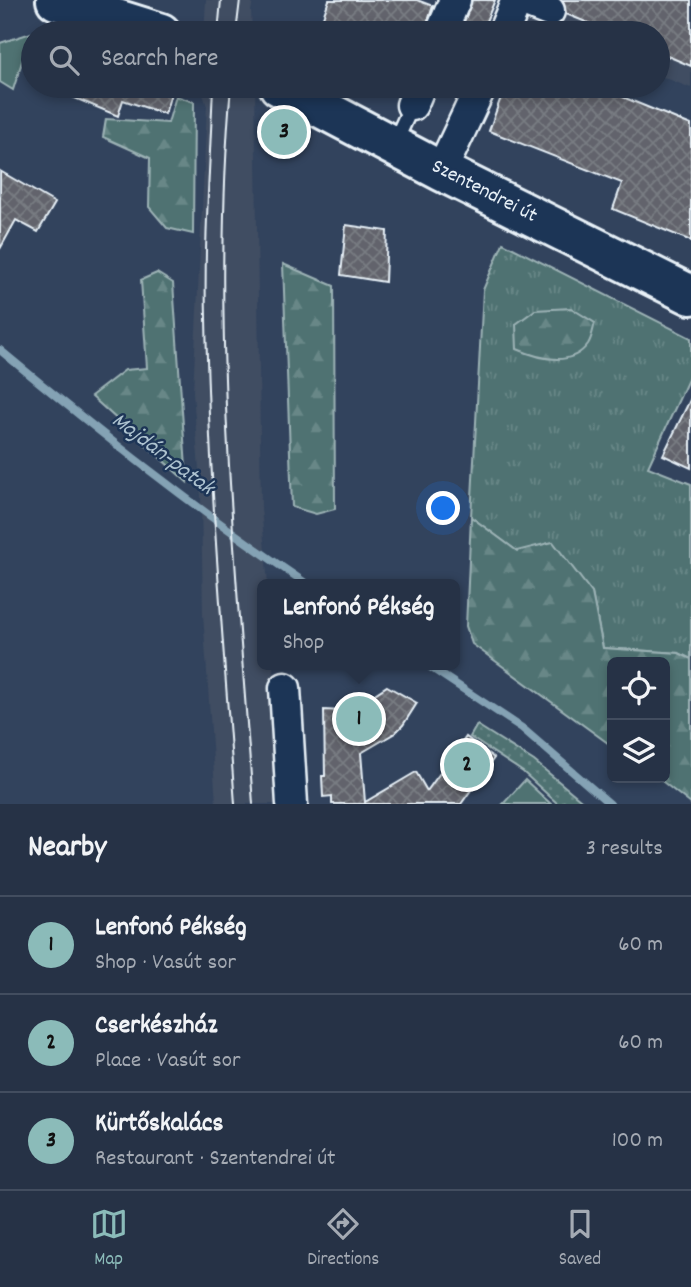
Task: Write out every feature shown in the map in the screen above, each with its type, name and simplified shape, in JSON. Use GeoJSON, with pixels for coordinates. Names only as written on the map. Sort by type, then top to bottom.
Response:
{"type":"FeatureCollection","features":[{"type":"Feature","properties":{"kind":"main road"},"geometry":{"type":"LineString","coordinates":[[56,0],[123,21]]}},
{"type":"Feature","properties":{"kind":"main road","name":"Szentendrei út"},"geometry":{"type":"LineString","coordinates":[[302,98],[691,295]]}},
{"type":"Feature","properties":{"kind":"street"},"geometry":{"type":"LineString","coordinates":[[446,21],[454,0]]}},
{"type":"Feature","properties":{"kind":"street"},"geometry":{"type":"LineString","coordinates":[[509,21],[519,0],[549,12]]}},
{"type":"Feature","properties":{"kind":"street"},"geometry":{"type":"LineString","coordinates":[[442,171],[475,98]]}},
{"type":"Feature","properties":{"kind":"street"},"geometry":{"type":"LineString","coordinates":[[285,688],[292,804]]}},
{"type":"Feature","properties":{"kind":"lane"},"geometry":{"type":"LineString","coordinates":[[393,145],[415,98]]}},
{"type":"Feature","properties":{"kind":"shaded area"},"geometry":{"type":"Polygon","coordinates":[[[206,0],[253,0],[251,21],[205,21],[206,0]]]}},
{"type":"Feature","properties":{"kind":"shaded area"},"geometry":{"type":"Polygon","coordinates":[[[532,0],[691,0],[691,88],[670,80],[670,21],[524,21],[532,0]]]}},
{"type":"Feature","properties":{"kind":"shaded area"},"geometry":{"type":"Polygon","coordinates":[[[204,98],[255,98],[261,508],[268,579],[257,579],[257,670],[273,670],[280,804],[216,804],[203,614],[201,496],[193,392],[207,106],[204,98]]]}},
{"type":"Feature","properties":{"kind":"green space"},"geometry":{"type":"Polygon","coordinates":[[[21,36],[21,65],[13,90],[0,82],[0,43],[21,36]]]}},
{"type":"Feature","properties":{"kind":"green space"},"geometry":{"type":"Polygon","coordinates":[[[175,98],[194,102],[193,234],[167,228],[149,207],[150,158],[103,137],[106,119],[168,123],[175,98]]]}},
{"type":"Feature","properties":{"kind":"green space"},"geometry":{"type":"Polygon","coordinates":[[[503,243],[691,338],[691,373],[648,467],[691,484],[691,659],[679,653],[603,648],[592,593],[517,551],[471,517],[483,290],[503,243]]]}},
{"type":"Feature","properties":{"kind":"green space"},"geometry":{"type":"Polygon","coordinates":[[[283,264],[334,286],[335,509],[316,514],[292,507],[283,264]]]}},
{"type":"Feature","properties":{"kind":"green space"},"geometry":{"type":"Polygon","coordinates":[[[157,273],[173,283],[187,482],[91,396],[125,370],[147,368],[141,280],[157,273]]]}},
{"type":"Feature","properties":{"kind":"green space"},"geometry":{"type":"Polygon","coordinates":[[[571,308],[595,323],[589,342],[581,352],[564,359],[555,359],[535,356],[517,349],[516,324],[535,310],[571,308]]]}},
{"type":"Feature","properties":{"kind":"green space"},"geometry":{"type":"Polygon","coordinates":[[[471,517],[517,551],[553,542],[592,593],[603,648],[679,653],[691,659],[691,804],[664,783],[670,783],[670,657],[607,657],[607,742],[472,644],[466,626],[471,517]]]}},
{"type":"Feature","properties":{"kind":"green space"},"geometry":{"type":"Polygon","coordinates":[[[477,725],[534,761],[586,804],[558,804],[523,772],[470,737],[477,725]]]}},
{"type":"Feature","properties":{"kind":"green space"},"geometry":{"type":"Polygon","coordinates":[[[525,780],[551,804],[503,804],[525,780]]]}},
{"type":"Feature","properties":{"kind":"building"},"geometry":{"type":"Polygon","coordinates":[[[329,0],[417,0],[433,6],[428,21],[322,20],[329,0]]]}},
{"type":"Feature","properties":{"kind":"building"},"geometry":{"type":"Polygon","coordinates":[[[472,0],[495,0],[486,21],[464,21],[472,0]]]}},
{"type":"Feature","properties":{"kind":"building"},"geometry":{"type":"Polygon","coordinates":[[[563,0],[691,0],[691,66],[670,57],[670,21],[583,21],[566,14],[563,0]]]}},
{"type":"Feature","properties":{"kind":"building"},"geometry":{"type":"Polygon","coordinates":[[[75,98],[170,98],[165,114],[123,100],[118,116],[75,98]]]}},
{"type":"Feature","properties":{"kind":"building"},"geometry":{"type":"Polygon","coordinates":[[[501,98],[625,98],[691,125],[691,241],[613,209],[622,183],[489,131],[501,98]]]}},
{"type":"Feature","properties":{"kind":"building"},"geometry":{"type":"Polygon","coordinates":[[[0,171],[55,203],[38,232],[16,220],[0,249],[0,171]]]}},
{"type":"Feature","properties":{"kind":"building"},"geometry":{"type":"Polygon","coordinates":[[[346,225],[387,231],[385,282],[341,275],[346,225]]]}},
{"type":"Feature","properties":{"kind":"building"},"geometry":{"type":"Polygon","coordinates":[[[691,398],[691,468],[663,455],[691,398]]]}},
{"type":"Feature","properties":{"kind":"building"},"geometry":{"type":"Polygon","coordinates":[[[387,686],[417,703],[395,733],[361,753],[365,802],[416,772],[427,791],[466,737],[494,758],[461,804],[332,804],[332,796],[323,797],[324,710],[343,711],[345,706],[358,705],[387,686]]]}},
{"type":"Feature","properties":{"kind":"waterway","name":"Majdán-patak"},"geometry":{"type":"LineString","coordinates":[[0,350],[150,471],[300,579]]}},
{"type":"Feature","properties":{"kind":"waterway","name":"Majdán-patak"},"geometry":{"type":"LineString","coordinates":[[435,670],[522,728],[610,804]]}},
{"type":"Feature","properties":{"kind":"tram line"},"geometry":{"type":"LineString","coordinates":[[219,21],[221,0]]}},
{"type":"Feature","properties":{"kind":"tram line"},"geometry":{"type":"LineString","coordinates":[[237,21],[240,0]]}},
{"type":"Feature","properties":{"kind":"tram line"},"geometry":{"type":"LineString","coordinates":[[212,98],[206,318],[217,561],[235,804]]}},
{"type":"Feature","properties":{"kind":"tram line"},"geometry":{"type":"LineString","coordinates":[[230,98],[225,176],[224,355],[233,535],[253,804]]}},
{"type":"Feature","properties":{"kind":"place","name":"Kürtőskalács"},"geometry":{"type":"Point","coordinates":[284,132]}},
{"type":"Feature","properties":{"kind":"place","name":"Lenfonó Pékség"},"geometry":{"type":"Point","coordinates":[359,719]}},
{"type":"Feature","properties":{"kind":"place","name":"Cserkészház"},"geometry":{"type":"Point","coordinates":[467,765]}}]}
